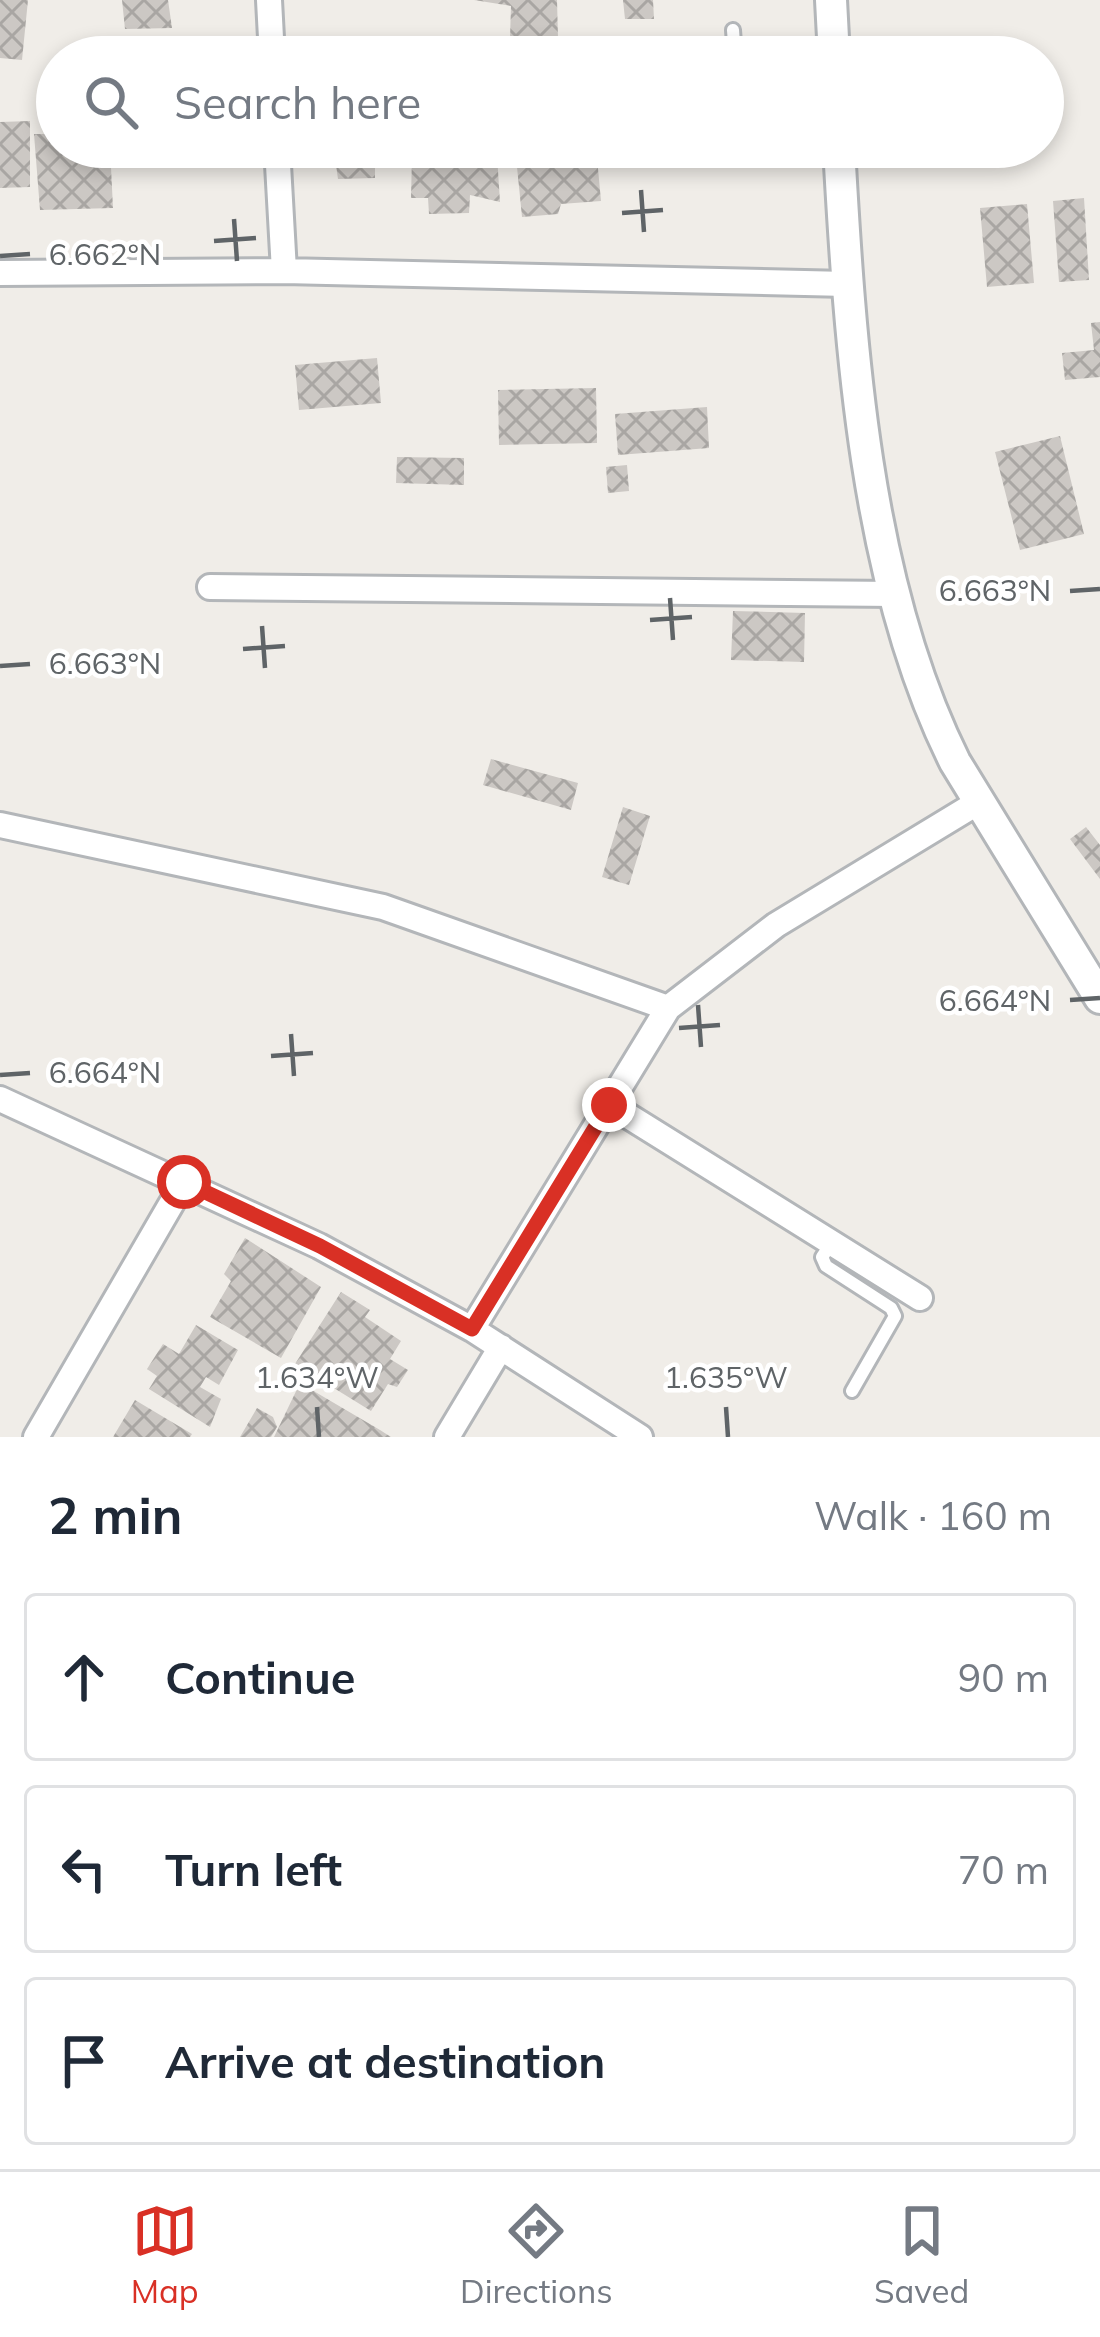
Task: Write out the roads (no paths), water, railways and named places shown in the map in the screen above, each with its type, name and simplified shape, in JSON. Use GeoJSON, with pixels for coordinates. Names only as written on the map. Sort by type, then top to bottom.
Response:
{"type":"FeatureCollection","features":[{"type":"Feature","properties":{"kind":"street"},"geometry":{"type":"LineString","coordinates":[[269,0],[271,36]]}},
{"type":"Feature","properties":{"kind":"street"},"geometry":{"type":"LineString","coordinates":[[831,0],[833,36]]}},
{"type":"Feature","properties":{"kind":"street"},"geometry":{"type":"LineString","coordinates":[[278,168],[284,272]]}},
{"type":"Feature","properties":{"kind":"street"},"geometry":{"type":"LineString","coordinates":[[840,168],[847,284],[880,526],[896,594],[940,732],[977,803],[1100,998]]}},
{"type":"Feature","properties":{"kind":"street"},"geometry":{"type":"LineString","coordinates":[[0,273],[284,272],[847,284]]}},
{"type":"Feature","properties":{"kind":"street"},"geometry":{"type":"LineString","coordinates":[[209,587],[896,594]]}},
{"type":"Feature","properties":{"kind":"street"},"geometry":{"type":"LineString","coordinates":[[472,1329],[668,1008],[776,925],[977,803]]}},
{"type":"Feature","properties":{"kind":"street"},"geometry":{"type":"LineString","coordinates":[[0,825],[383,908],[668,1008]]}},
{"type":"Feature","properties":{"kind":"street"},"geometry":{"type":"LineString","coordinates":[[0,1099],[320,1246],[472,1329],[640,1437]]}},
{"type":"Feature","properties":{"kind":"street"},"geometry":{"type":"LineString","coordinates":[[609,1105],[920,1298]]}},
{"type":"Feature","properties":{"kind":"street"},"geometry":{"type":"LineString","coordinates":[[36,1437],[184,1182]]}},
{"type":"Feature","properties":{"kind":"street"},"geometry":{"type":"LineString","coordinates":[[447,1437],[501,1347]]}},
{"type":"Feature","properties":{"kind":"lane"},"geometry":{"type":"LineString","coordinates":[[733,31],[733,36]]}},
{"type":"Feature","properties":{"kind":"lane"},"geometry":{"type":"LineString","coordinates":[[832,1243],[822,1257],[826,1266],[891,1308],[895,1316],[852,1391]]}}]}
